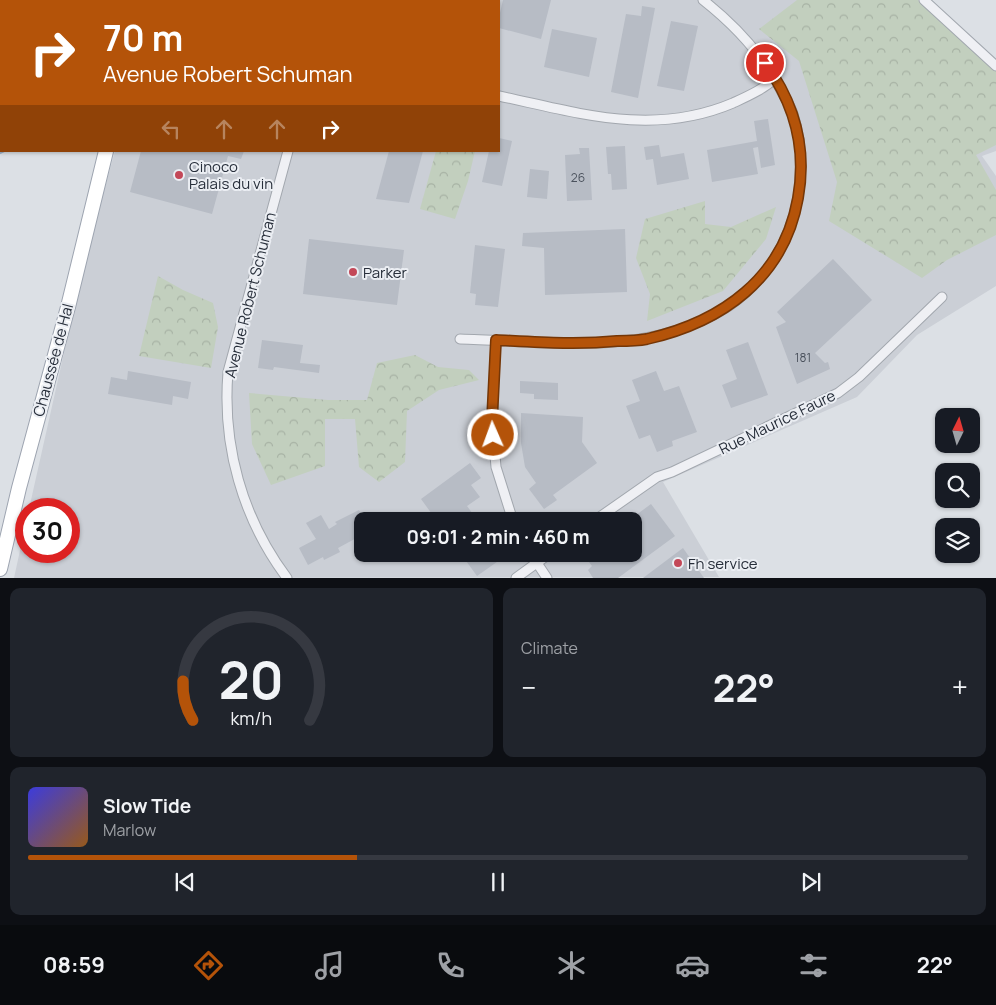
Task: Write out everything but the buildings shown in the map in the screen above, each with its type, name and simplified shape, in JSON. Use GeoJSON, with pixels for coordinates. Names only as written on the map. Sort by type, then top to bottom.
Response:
{"type":"FeatureCollection","features":[{"type":"Feature","properties":{"kind":"main road","name":"Chaussée de Hal"},"geometry":{"type":"LineString","coordinates":[[0,569],[19,488],[68,307],[106,152]]}},
{"type":"Feature","properties":{"kind":"street"},"geometry":{"type":"LineString","coordinates":[[460,339],[576,343],[646,339],[679,330],[706,319],[730,306],[760,279],[781,250],[793,222],[802,177],[801,156],[793,113],[775,78],[754,48],[733,25],[703,0]]}},
{"type":"Feature","properties":{"kind":"street"},"geometry":{"type":"LineString","coordinates":[[924,0],[996,66]]}},
{"type":"Feature","properties":{"kind":"street"},"geometry":{"type":"LineString","coordinates":[[500,96],[605,119],[648,122],[681,118],[722,107],[749,96],[775,78]]}},
{"type":"Feature","properties":{"kind":"street","name":"Avenue Robert Schuman"},"geometry":{"type":"LineString","coordinates":[[286,578],[254,524],[238,481],[228,431],[226,398],[228,372],[288,152]]}},
{"type":"Feature","properties":{"kind":"street","name":"Rue Maurice Faure"},"geometry":{"type":"LineString","coordinates":[[607,512],[657,476],[672,472],[838,393],[859,377],[942,297]]}},
{"type":"Feature","properties":{"kind":"street"},"geometry":{"type":"LineString","coordinates":[[496,340],[492,420],[496,467],[510,512]]}},
{"type":"Feature","properties":{"kind":"street"},"geometry":{"type":"LineString","coordinates":[[516,578],[536,562],[547,578]]}},
{"type":"Feature","properties":{"kind":"shaded area"},"geometry":{"type":"Polygon","coordinates":[[[500,0],[913,0],[996,77],[996,151],[982,156],[996,176],[996,286],[917,335],[857,397],[663,482],[719,577],[14,578],[17,563],[80,563],[80,498],[31,498],[85,259],[115,152],[500,152],[500,0]]]}},
{"type":"Feature","properties":{"kind":"green space"},"geometry":{"type":"Polygon","coordinates":[[[797,0],[918,0],[996,70],[996,145],[976,155],[996,190],[996,235],[947,260],[922,278],[829,221],[837,182],[799,61],[759,29],[797,0]]]}},
{"type":"Feature","properties":{"kind":"green space"},"geometry":{"type":"Polygon","coordinates":[[[436,152],[475,152],[468,181],[455,219],[420,209],[436,152]]]}},
{"type":"Feature","properties":{"kind":"green space"},"geometry":{"type":"Polygon","coordinates":[[[705,201],[705,224],[731,227],[776,207],[766,239],[723,291],[647,321],[650,294],[636,258],[645,219],[705,201]]]}},
{"type":"Feature","properties":{"kind":"green space"},"geometry":{"type":"Polygon","coordinates":[[[158,276],[183,290],[213,303],[218,327],[211,368],[139,356],[158,276]]]}},
{"type":"Feature","properties":{"kind":"green space"},"geometry":{"type":"Polygon","coordinates":[[[415,355],[438,367],[469,370],[479,380],[439,390],[407,411],[405,462],[379,482],[359,467],[355,419],[325,419],[325,466],[271,485],[252,444],[249,393],[328,400],[367,400],[377,363],[415,355]]]}},
{"type":"Feature","properties":{"kind":"place","name":"Cinoco Palais du vin"},"geometry":{"type":"Point","coordinates":[179,175]}},
{"type":"Feature","properties":{"kind":"place","name":"Parker"},"geometry":{"type":"Point","coordinates":[353,272]}},
{"type":"Feature","properties":{"kind":"place","name":"Fh service"},"geometry":{"type":"Point","coordinates":[678,563]}},
{"type":"Feature","properties":{"kind":"route"},"geometry":{"type":"LineString","coordinates":[[493,435],[496,340],[576,343],[646,339],[679,330],[706,319],[730,306],[760,279],[781,250],[793,222],[802,177],[798,134],[793,113],[765,63]]}}]}
